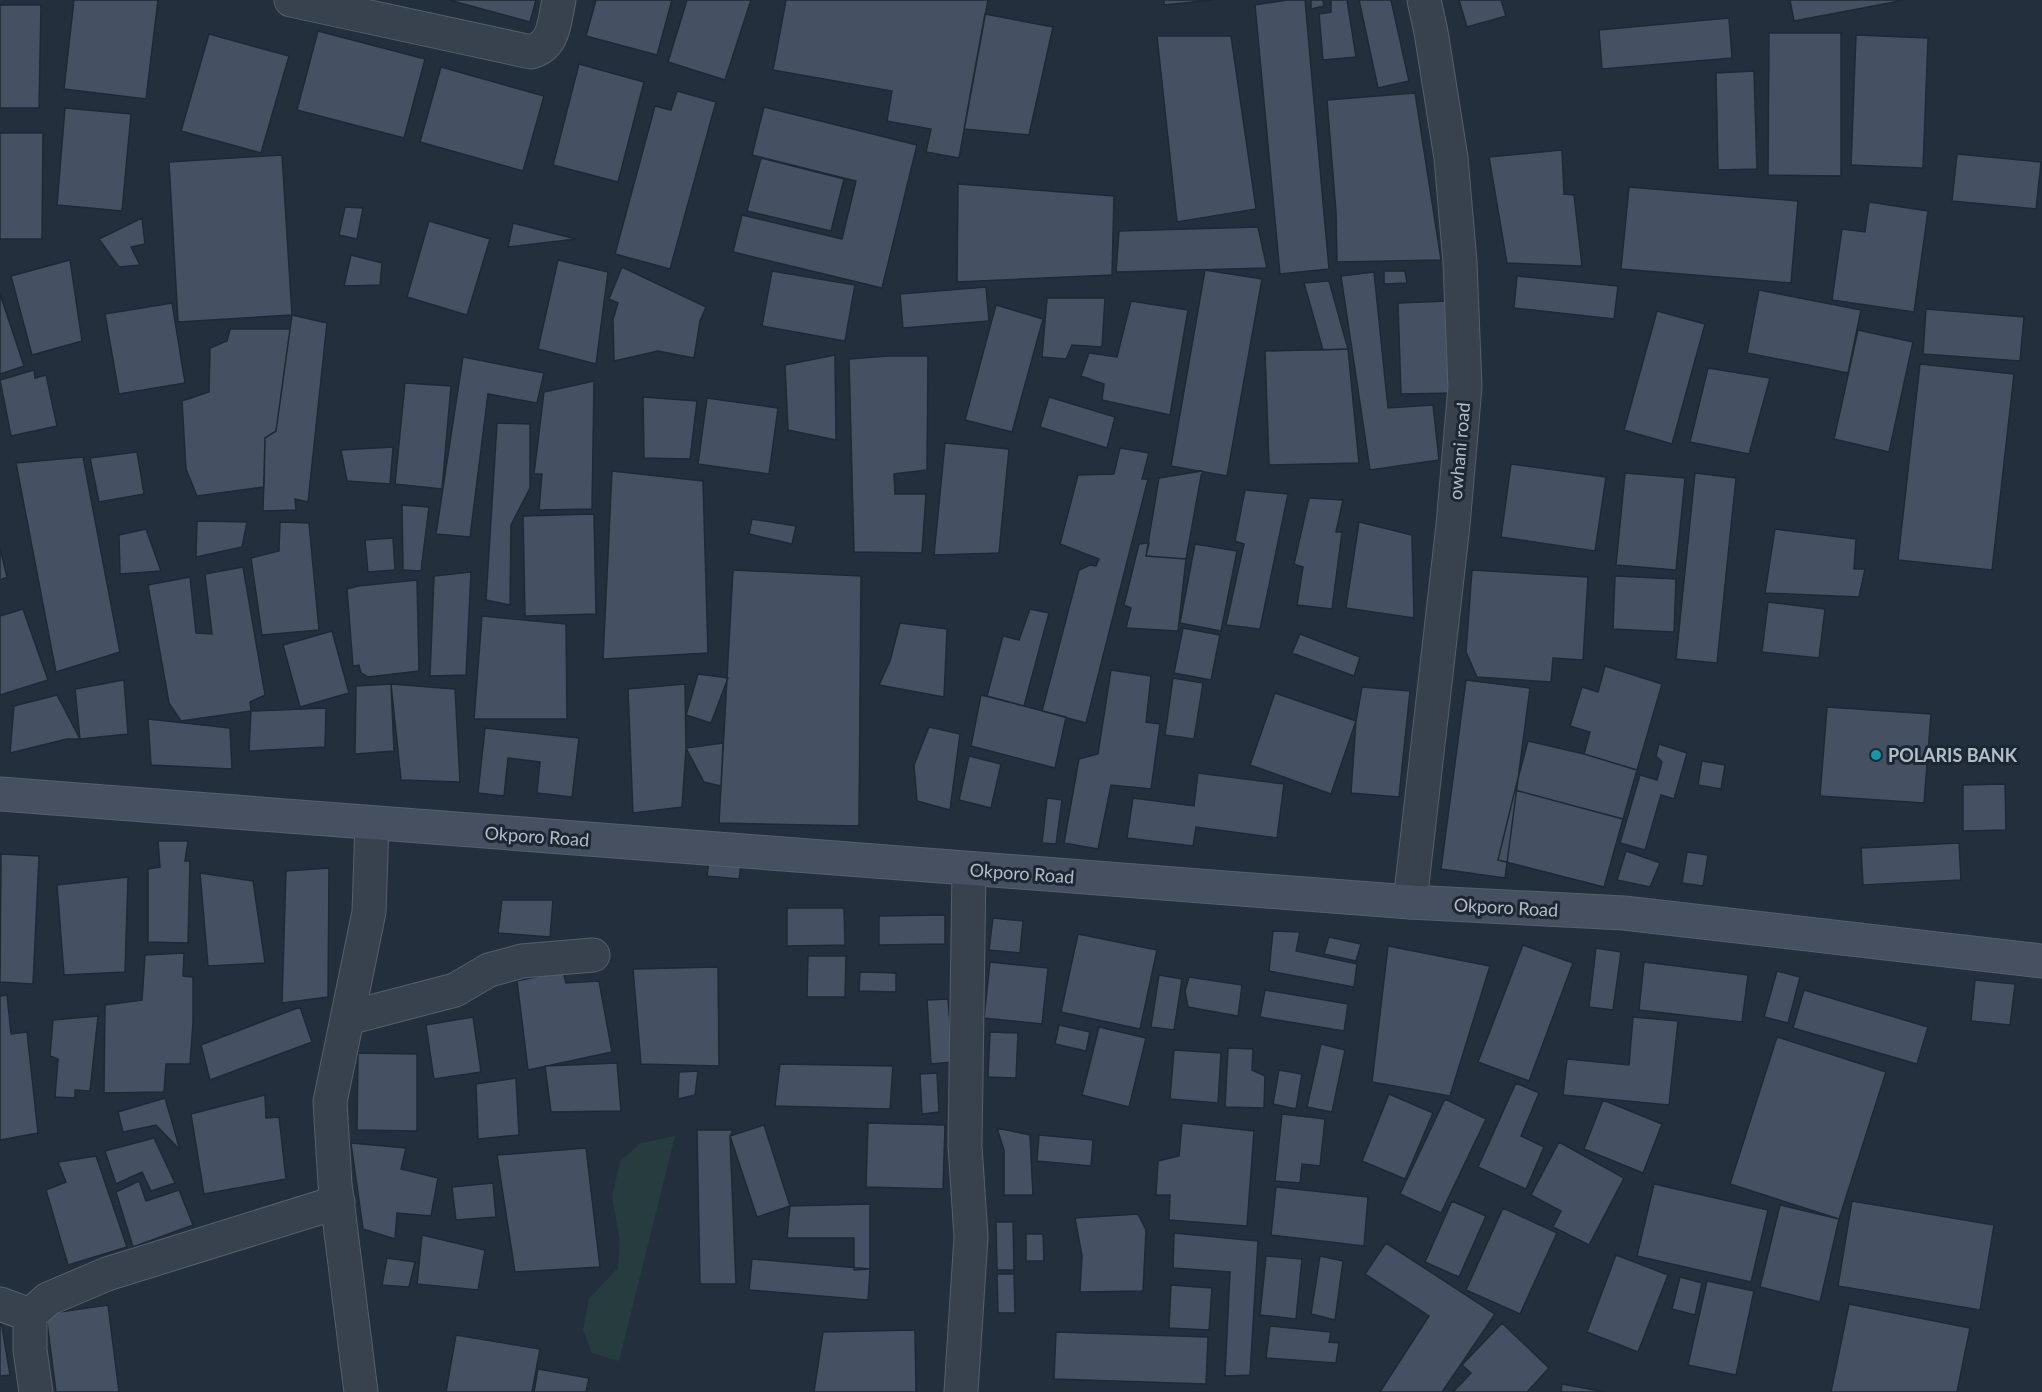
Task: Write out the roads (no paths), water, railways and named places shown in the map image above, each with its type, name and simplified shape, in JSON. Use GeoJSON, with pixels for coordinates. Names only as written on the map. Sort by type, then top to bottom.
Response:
{"type":"FeatureCollection","features":[{"type":"Feature","properties":{"kind":"main road","name":"Okporo Road"},"geometry":{"type":"LineString","coordinates":[[0,794],[1410,902],[1624,913],[2042,962]]}},
{"type":"Feature","properties":{"kind":"street"},"geometry":{"type":"LineString","coordinates":[[291,0],[531,52],[542,49],[549,41],[559,0]]}},
{"type":"Feature","properties":{"kind":"street","name":"owhani road"},"geometry":{"type":"LineString","coordinates":[[1410,902],[1453,525],[1465,387],[1460,262],[1451,158],[1424,0]]}},
{"type":"Feature","properties":{"kind":"street"},"geometry":{"type":"LineString","coordinates":[[361,1392],[338,1202],[330,1102],[369,912],[372,823]]}},
{"type":"Feature","properties":{"kind":"street"},"geometry":{"type":"LineString","coordinates":[[961,1392],[971,1237],[965,1146],[969,869]]}},
{"type":"Feature","properties":{"kind":"street"},"geometry":{"type":"LineString","coordinates":[[348,1018],[455,990],[489,970],[522,961],[593,955]]}},
{"type":"Feature","properties":{"kind":"street"},"geometry":{"type":"LineString","coordinates":[[36,1392],[30,1350],[30,1315],[48,1299],[107,1274],[338,1202]]}},
{"type":"Feature","properties":{"kind":"street"},"geometry":{"type":"LineString","coordinates":[[0,1304],[30,1315]]}},
{"type":"Feature","properties":{"kind":"place","name":"POLARIS BANK"},"geometry":{"type":"Point","coordinates":[1876,755]}}]}
